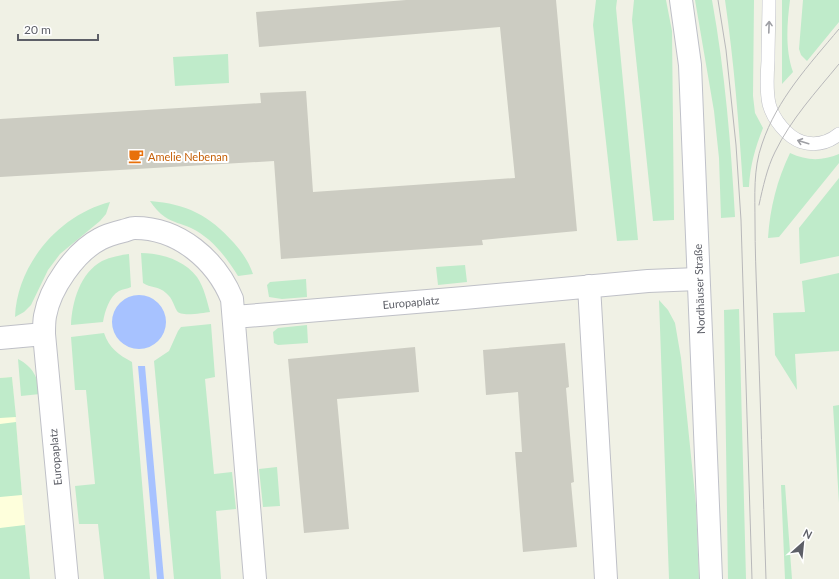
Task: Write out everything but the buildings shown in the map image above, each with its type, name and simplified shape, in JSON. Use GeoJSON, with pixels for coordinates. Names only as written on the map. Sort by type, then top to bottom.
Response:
{"type":"FeatureCollection","features":[{"type":"Feature","properties":{"kind":"street","name":"Nordhäuser Straße"},"geometry":{"type":"LineString","coordinates":[[681,0],[690,65],[711,579]]}},
{"type":"Feature","properties":{"kind":"street","name":"Europaplatz"},"geometry":{"type":"LineString","coordinates":[[67,579],[44,334],[45,316],[50,299],[59,280],[73,261],[85,249],[99,239],[112,233],[134,228],[165,233],[192,247],[216,270],[232,299],[255,579]]}},
{"type":"Feature","properties":{"kind":"street","name":"Europaplatz"},"geometry":{"type":"LineString","coordinates":[[234,317],[648,281],[698,279]]}},
{"type":"Feature","properties":{"kind":"street"},"geometry":{"type":"LineString","coordinates":[[589,286],[606,579]]}},
{"type":"Feature","properties":{"kind":"street"},"geometry":{"type":"LineString","coordinates":[[0,338],[44,334]]}},
{"type":"Feature","properties":{"kind":"lane"},"geometry":{"type":"LineString","coordinates":[[769,0],[767,89],[769,105],[774,115],[786,132],[801,142],[810,144],[821,143],[832,139],[839,134]]}},
{"type":"Feature","properties":{"kind":"shaded area"},"geometry":{"type":"Polygon","coordinates":[[[596,0],[617,0],[616,8],[638,240],[617,241],[593,25],[596,0]]]}},
{"type":"Feature","properties":{"kind":"shaded area"},"geometry":{"type":"Polygon","coordinates":[[[634,0],[666,0],[672,31],[674,220],[653,221],[632,20],[634,0]]]}},
{"type":"Feature","properties":{"kind":"shaded area"},"geometry":{"type":"Polygon","coordinates":[[[695,0],[712,0],[721,54],[727,108],[735,217],[721,218],[719,158],[714,111],[695,0]]]}},
{"type":"Feature","properties":{"kind":"shaded area"},"geometry":{"type":"Polygon","coordinates":[[[725,0],[754,0],[753,96],[755,113],[763,128],[753,157],[749,187],[743,187],[736,94],[725,0]]]}},
{"type":"Feature","properties":{"kind":"shaded area"},"geometry":{"type":"Polygon","coordinates":[[[782,0],[790,0],[788,45],[790,63],[793,72],[782,84],[782,0]]]}},
{"type":"Feature","properties":{"kind":"shaded area"},"geometry":{"type":"Polygon","coordinates":[[[803,0],[839,0],[839,22],[807,61],[801,55],[799,49],[803,0]]]}},
{"type":"Feature","properties":{"kind":"shaded area"},"geometry":{"type":"Polygon","coordinates":[[[228,54],[229,83],[175,86],[173,57],[228,54]]]}},
{"type":"Feature","properties":{"kind":"shaded area"},"geometry":{"type":"Polygon","coordinates":[[[790,153],[808,159],[821,159],[839,154],[839,163],[779,237],[768,238],[770,216],[775,194],[781,173],[790,153]]]}},
{"type":"Feature","properties":{"kind":"shaded area"},"geometry":{"type":"Polygon","coordinates":[[[839,178],[839,256],[800,264],[799,228],[839,178]]]}},
{"type":"Feature","properties":{"kind":"shaded area"},"geometry":{"type":"Polygon","coordinates":[[[150,201],[186,208],[216,225],[237,246],[247,261],[253,274],[238,276],[229,262],[206,237],[191,228],[165,217],[150,201]]]}},
{"type":"Feature","properties":{"kind":"shaded area"},"geometry":{"type":"Polygon","coordinates":[[[110,202],[106,214],[100,221],[60,254],[48,270],[31,305],[24,312],[15,317],[18,297],[24,278],[32,261],[44,244],[58,230],[74,218],[91,208],[110,202]]]}},
{"type":"Feature","properties":{"kind":"shaded area"},"geometry":{"type":"Polygon","coordinates":[[[141,253],[164,256],[179,262],[192,271],[202,285],[210,312],[192,314],[179,313],[166,293],[160,289],[143,283],[141,253]]]}},
{"type":"Feature","properties":{"kind":"shaded area"},"geometry":{"type":"Polygon","coordinates":[[[129,254],[131,287],[119,291],[113,297],[106,309],[103,322],[71,325],[75,298],[83,280],[88,273],[94,266],[102,261],[116,256],[129,254]]]}},
{"type":"Feature","properties":{"kind":"shaded area"},"geometry":{"type":"Polygon","coordinates":[[[465,265],[467,282],[438,285],[436,267],[465,265]]]}},
{"type":"Feature","properties":{"kind":"shaded area"},"geometry":{"type":"Polygon","coordinates":[[[839,273],[839,351],[795,354],[797,390],[775,355],[773,313],[805,312],[802,281],[839,273]]]}},
{"type":"Feature","properties":{"kind":"shaded area"},"geometry":{"type":"Polygon","coordinates":[[[306,279],[307,297],[282,299],[269,297],[267,285],[270,282],[306,279]]]}},
{"type":"Feature","properties":{"kind":"shaded area"},"geometry":{"type":"Polygon","coordinates":[[[659,300],[668,310],[675,323],[681,358],[696,505],[699,579],[669,579],[659,300]]]}},
{"type":"Feature","properties":{"kind":"shaded area"},"geometry":{"type":"Polygon","coordinates":[[[739,309],[746,579],[728,579],[724,310],[739,309]]]}},
{"type":"Feature","properties":{"kind":"shaded area"},"geometry":{"type":"Polygon","coordinates":[[[211,324],[215,377],[205,379],[214,474],[232,472],[236,509],[216,511],[221,579],[174,579],[154,361],[169,351],[181,327],[211,324]]]}},
{"type":"Feature","properties":{"kind":"shaded area"},"geometry":{"type":"Polygon","coordinates":[[[307,325],[308,343],[278,345],[274,343],[273,332],[278,328],[307,325]]]}},
{"type":"Feature","properties":{"kind":"shaded area"},"geometry":{"type":"Polygon","coordinates":[[[104,333],[112,347],[123,357],[132,362],[150,579],[104,579],[98,524],[79,524],[75,486],[95,484],[86,390],[75,390],[71,337],[104,333]]]}},
{"type":"Feature","properties":{"kind":"shaded area"},"geometry":{"type":"Polygon","coordinates":[[[18,359],[27,365],[34,373],[38,382],[40,394],[21,396],[18,359]]]}},
{"type":"Feature","properties":{"kind":"shaded area"},"geometry":{"type":"Polygon","coordinates":[[[12,377],[30,579],[0,579],[0,378],[12,377]]]}},
{"type":"Feature","properties":{"kind":"shaded area"},"geometry":{"type":"Polygon","coordinates":[[[12,377],[16,417],[0,418],[0,378],[12,377]]]}},
{"type":"Feature","properties":{"kind":"shaded area"},"geometry":{"type":"Polygon","coordinates":[[[839,405],[839,503],[833,406],[839,405]]]}},
{"type":"Feature","properties":{"kind":"shaded area"},"geometry":{"type":"Polygon","coordinates":[[[16,422],[22,495],[0,497],[0,424],[16,422]]]}},
{"type":"Feature","properties":{"kind":"shaded area"},"geometry":{"type":"Polygon","coordinates":[[[277,467],[280,506],[263,507],[259,469],[277,467]]]}},
{"type":"Feature","properties":{"kind":"shaded area"},"geometry":{"type":"Polygon","coordinates":[[[781,485],[785,485],[792,579],[785,579],[781,485]]]}},
{"type":"Feature","properties":{"kind":"shaded area"},"geometry":{"type":"Polygon","coordinates":[[[25,525],[30,579],[0,579],[0,528],[25,525]]]}},
{"type":"Feature","properties":{"kind":"water"},"geometry":{"type":"Polygon","coordinates":[[[134,295],[144,295],[154,299],[162,307],[166,317],[166,327],[162,337],[154,345],[144,349],[134,349],[124,345],[116,337],[112,327],[112,317],[116,307],[124,299],[134,295]]]}},
{"type":"Feature","properties":{"kind":"water"},"geometry":{"type":"Polygon","coordinates":[[[138,366],[145,366],[164,579],[157,579],[138,366]]]}},
{"type":"Feature","properties":{"kind":"tram line"},"geometry":{"type":"LineString","coordinates":[[718,0],[726,50],[736,145],[741,220],[752,579]]}},
{"type":"Feature","properties":{"kind":"tram line"},"geometry":{"type":"LineString","coordinates":[[766,579],[755,251],[755,192],[757,163],[768,128],[785,97],[805,69],[839,29]]}},
{"type":"Feature","properties":{"kind":"tram line"},"geometry":{"type":"LineString","coordinates":[[759,205],[770,164],[781,140],[804,106],[839,64]]}},
{"type":"Feature","properties":{"kind":"place","name":"Amelie Nebenan"},"geometry":{"type":"Point","coordinates":[136,156]}}]}
